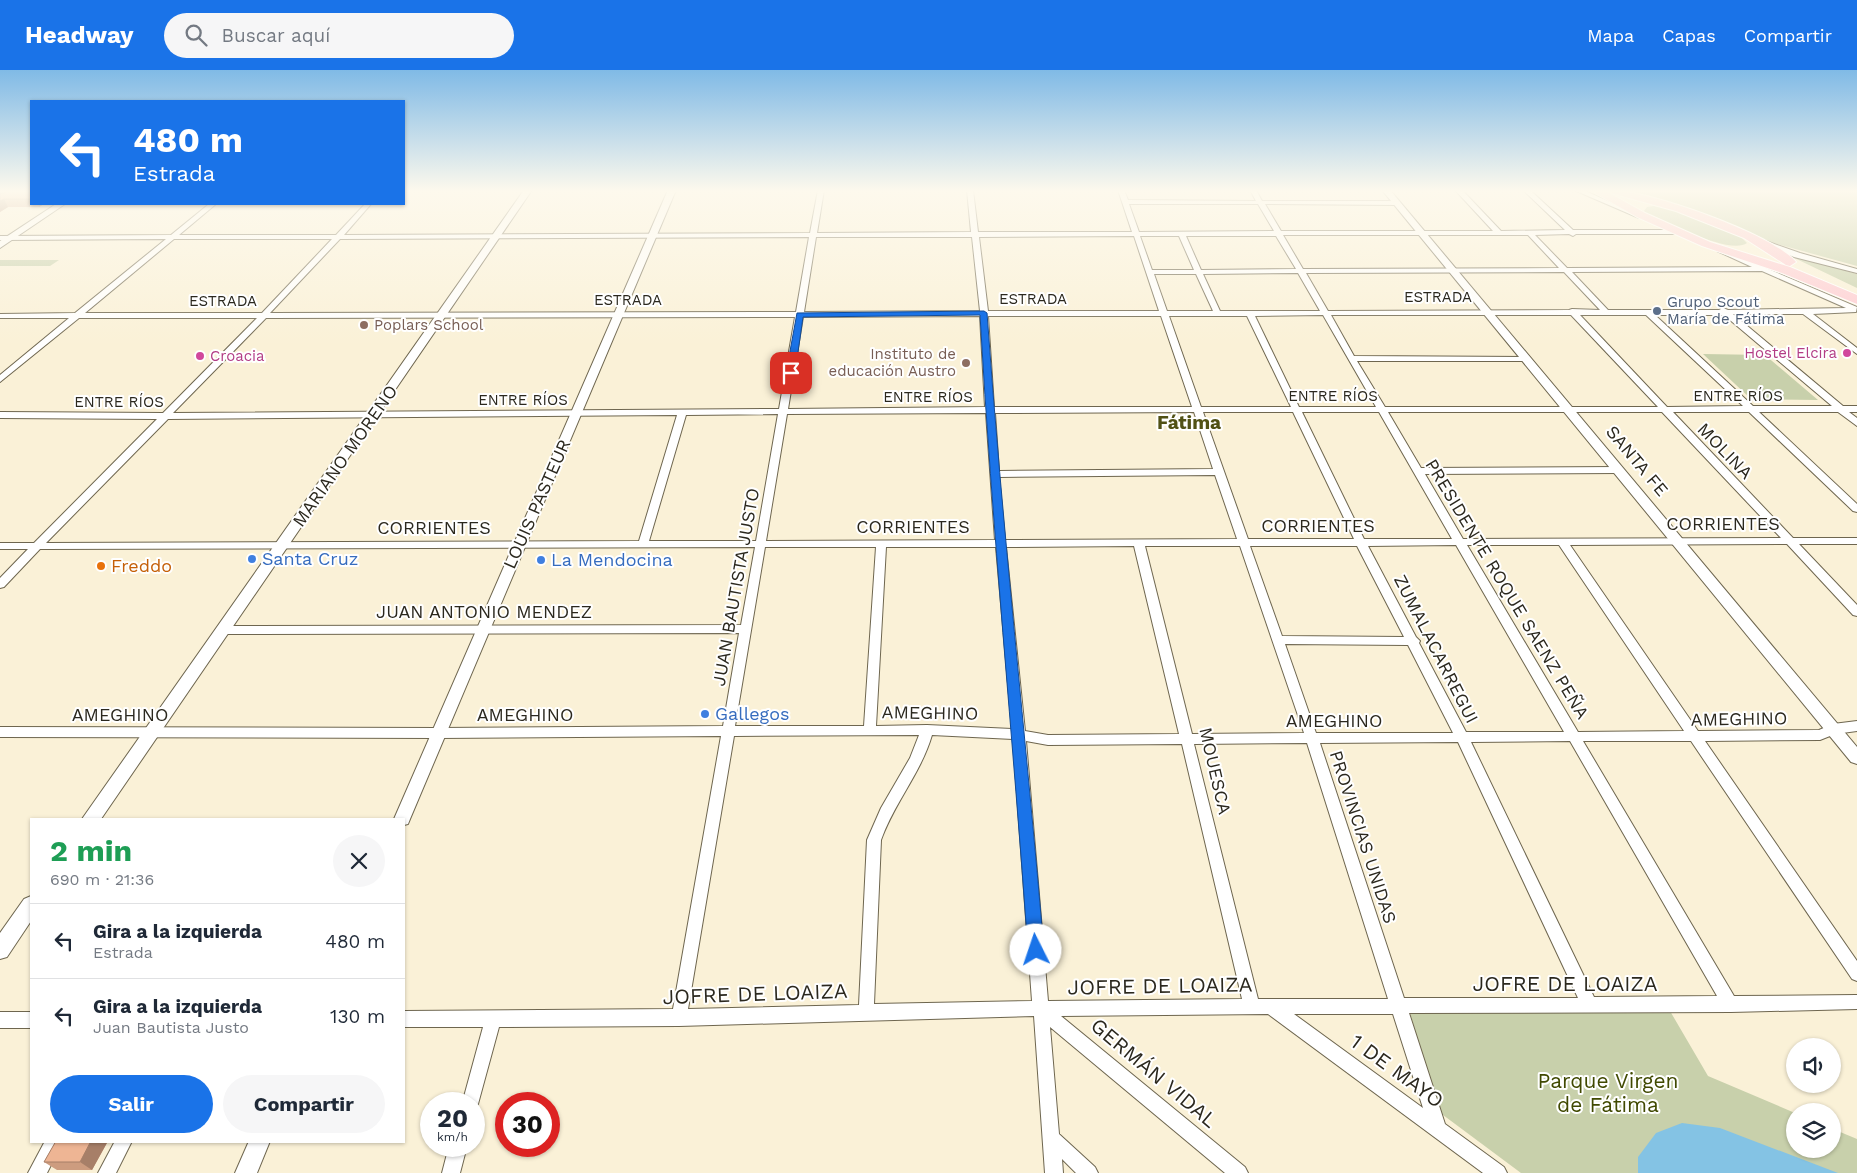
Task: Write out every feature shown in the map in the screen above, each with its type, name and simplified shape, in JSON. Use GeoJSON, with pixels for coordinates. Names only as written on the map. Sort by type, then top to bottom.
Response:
{"type":"FeatureCollection","features":[{"type":"Feature","properties":{"kind":"highway"},"geometry":{"type":"LineString","coordinates":[[1701,241],[1786,270],[1857,306]]}},
{"type":"Feature","properties":{"kind":"highway"},"geometry":{"type":"LineString","coordinates":[[1711,246],[1749,251],[1755,247],[1752,241]]}},
{"type":"Feature","properties":{"kind":"highway"},"geometry":{"type":"LineString","coordinates":[[1755,241],[1785,260],[1857,292]]}},
{"type":"Feature","properties":{"kind":"main road","name":"MARIANO MORENO"},"geometry":{"type":"LineString","coordinates":[[93,818],[493,241]]}},
{"type":"Feature","properties":{"kind":"main road"},"geometry":{"type":"LineString","coordinates":[[0,950],[30,906]]}},
{"type":"Feature","properties":{"kind":"street"},"geometry":{"type":"LineString","coordinates":[[0,379],[167,241]]}},
{"type":"Feature","properties":{"kind":"street"},"geometry":{"type":"LineString","coordinates":[[0,584],[334,241]]}},
{"type":"Feature","properties":{"kind":"street","name":"LOUIS PASTEUR"},"geometry":{"type":"LineString","coordinates":[[402,818],[651,241]]}},
{"type":"Feature","properties":{"kind":"street","name":"JUAN BAUTISTA JUSTO"},"geometry":{"type":"LineString","coordinates":[[679,1018],[813,241]]}},
{"type":"Feature","properties":{"kind":"street"},"geometry":{"type":"LineString","coordinates":[[976,241],[984,313],[994,474],[1019,735],[1054,1173]]}},
{"type":"Feature","properties":{"kind":"street","name":"PROVINCIAS UNIDAS"},"geometry":{"type":"LineString","coordinates":[[1138,241],[1279,640],[1438,1128]]}},
{"type":"Feature","properties":{"kind":"street"},"geometry":{"type":"LineString","coordinates":[[1185,241],[1216,312]]}},
{"type":"Feature","properties":{"kind":"street","name":"PRESIDENTE ROQUE SAENZ PEÑA"},"geometry":{"type":"LineString","coordinates":[[1283,241],[1576,738],[1731,1005]]}},
{"type":"Feature","properties":{"kind":"street","name":"SANTA FE"},"geometry":{"type":"LineString","coordinates":[[1428,241],[1857,758]]}},
{"type":"Feature","properties":{"kind":"street"},"geometry":{"type":"LineString","coordinates":[[1537,241],[1604,310]]}},
{"type":"Feature","properties":{"kind":"street"},"geometry":{"type":"LineString","coordinates":[[1759,241],[1857,271]]}},
{"type":"Feature","properties":{"kind":"street"},"geometry":{"type":"LineString","coordinates":[[1711,246],[1762,269],[1857,306]]}},
{"type":"Feature","properties":{"kind":"street"},"geometry":{"type":"LineString","coordinates":[[1150,272],[1762,269]]}},
{"type":"Feature","properties":{"kind":"street","name":"ESTRADA"},"geometry":{"type":"LineString","coordinates":[[0,316],[1604,310],[1805,312],[1857,306]]}},
{"type":"Feature","properties":{"kind":"street"},"geometry":{"type":"LineString","coordinates":[[1647,310],[1857,509]]}},
{"type":"Feature","properties":{"kind":"street"},"geometry":{"type":"LineString","coordinates":[[1723,310],[1857,423]]}},
{"type":"Feature","properties":{"kind":"street","name":"MOLINA"},"geometry":{"type":"LineString","coordinates":[[1572,311],[1857,612]]}},
{"type":"Feature","properties":{"kind":"street","name":"ZUMALACARREGUI"},"geometry":{"type":"LineString","coordinates":[[1249,312],[1361,543],[1414,641],[1462,738],[1589,1004]]}},
{"type":"Feature","properties":{"kind":"street"},"geometry":{"type":"LineString","coordinates":[[1805,312],[1857,352]]}},
{"type":"Feature","properties":{"kind":"street"},"geometry":{"type":"LineString","coordinates":[[1352,358],[1527,359]]}},
{"type":"Feature","properties":{"kind":"street","name":"ENTRE RÍOS"},"geometry":{"type":"LineString","coordinates":[[0,415],[576,414],[991,410],[1857,409]]}},
{"type":"Feature","properties":{"kind":"street"},"geometry":{"type":"LineString","coordinates":[[643,545],[682,413]]}},
{"type":"Feature","properties":{"kind":"street"},"geometry":{"type":"LineString","coordinates":[[1417,471],[1619,470]]}},
{"type":"Feature","properties":{"kind":"street"},"geometry":{"type":"LineString","coordinates":[[994,474],[1220,472]]}},
{"type":"Feature","properties":{"kind":"street","name":"CORRIENTES"},"geometry":{"type":"LineString","coordinates":[[0,546],[1857,541]]}},
{"type":"Feature","properties":{"kind":"street"},"geometry":{"type":"LineString","coordinates":[[1563,543],[1698,738],[1857,974]]}},
{"type":"Feature","properties":{"kind":"street","name":"MOUESCA"},"geometry":{"type":"LineString","coordinates":[[1140,544],[1252,1007]]}},
{"type":"Feature","properties":{"kind":"street"},"geometry":{"type":"LineString","coordinates":[[870,730],[881,545]]}},
{"type":"Feature","properties":{"kind":"street","name":"JUAN ANTONIO MENDEZ"},"geometry":{"type":"LineString","coordinates":[[222,630],[746,629]]}},
{"type":"Feature","properties":{"kind":"street"},"geometry":{"type":"LineString","coordinates":[[1279,640],[1414,641]]}},
{"type":"Feature","properties":{"kind":"street","name":"AMEGHINO"},"geometry":{"type":"LineString","coordinates":[[0,732],[439,733],[927,730],[1002,732],[1048,740],[1188,738],[1698,738],[1820,735],[1833,730],[1857,726]]}},
{"type":"Feature","properties":{"kind":"street"},"geometry":{"type":"LineString","coordinates":[[866,1011],[874,840],[879,821],[919,758],[927,730]]}},
{"type":"Feature","properties":{"kind":"street","name":"JOFRE DE LOAIZA"},"geometry":{"type":"LineString","coordinates":[[405,1019],[493,1021],[679,1018],[866,1011],[1270,1006],[1731,1005],[1857,1002]]}},
{"type":"Feature","properties":{"kind":"street","name":"1 DE MAYO"},"geometry":{"type":"LineString","coordinates":[[1270,1006],[1498,1173]]}},
{"type":"Feature","properties":{"kind":"street","name":"GERMÁN VIDAL"},"geometry":{"type":"LineString","coordinates":[[1041,1009],[1239,1173]]}},
{"type":"Feature","properties":{"kind":"street"},"geometry":{"type":"LineString","coordinates":[[0,1020],[30,1020]]}},
{"type":"Feature","properties":{"kind":"street"},"geometry":{"type":"LineString","coordinates":[[473,1092],[493,1021]]}},
{"type":"Feature","properties":{"kind":"street"},"geometry":{"type":"LineString","coordinates":[[1051,1138],[1089,1173]]}},
{"type":"Feature","properties":{"kind":"street"},"geometry":{"type":"LineString","coordinates":[[37,1173],[54,1143]]}},
{"type":"Feature","properties":{"kind":"street"},"geometry":{"type":"LineString","coordinates":[[107,1173],[123,1143]]}},
{"type":"Feature","properties":{"kind":"street"},"geometry":{"type":"LineString","coordinates":[[246,1173],[259,1143]]}},
{"type":"Feature","properties":{"kind":"street"},"geometry":{"type":"LineString","coordinates":[[451,1173],[455,1157]]}},
{"type":"Feature","properties":{"kind":"green space"},"geometry":{"type":"Polygon","coordinates":[[[1712,241],[1747,243],[1739,246],[1712,241]]]}},
{"type":"Feature","properties":{"kind":"green space"},"geometry":{"type":"Polygon","coordinates":[[[1768,241],[1857,241],[1857,266],[1768,241]]]}},
{"type":"Feature","properties":{"kind":"green space"},"geometry":{"type":"Polygon","coordinates":[[[1786,254],[1857,274],[1857,288],[1786,254]]]}},
{"type":"Feature","properties":{"kind":"green space"},"geometry":{"type":"Polygon","coordinates":[[[0,260],[59,260],[50,266],[0,266],[0,260]]]}},
{"type":"Feature","properties":{"kind":"green space"},"geometry":{"type":"Polygon","coordinates":[[[1703,354],[1765,355],[1818,400],[1751,399],[1703,354]]]}},
{"type":"Feature","properties":{"kind":"green space","name":"Parque Virgen de Fátima"},"geometry":{"type":"Polygon","coordinates":[[[1670,1011],[1708,1076],[1786,1109],[1786,1158],[1841,1158],[1841,1132],[1857,1139],[1857,1173],[1521,1173],[1439,1112],[1410,1013],[1670,1011]]]}},
{"type":"Feature","properties":{"kind":"water"},"geometry":{"type":"Polygon","coordinates":[[[1682,1123],[1720,1128],[1786,1153],[1786,1158],[1799,1158],[1838,1173],[1638,1173],[1638,1157],[1656,1133],[1682,1123]]]}},
{"type":"Feature","properties":{"kind":"building"},"geometry":{"type":"Polygon","coordinates":[[[55,1143],[90,1143],[80,1162],[44,1162],[55,1143]]]}},
{"type":"Feature","properties":{"kind":"place","name":"Grupo Scout María de Fátima"},"geometry":{"type":"Point","coordinates":[1657,311]}},
{"type":"Feature","properties":{"kind":"place","name":"Poplars School"},"geometry":{"type":"Point","coordinates":[364,325]}},
{"type":"Feature","properties":{"kind":"place","name":"Hostel Elcira"},"geometry":{"type":"Point","coordinates":[1847,353]}},
{"type":"Feature","properties":{"kind":"place","name":"Croacia"},"geometry":{"type":"Point","coordinates":[200,356]}},
{"type":"Feature","properties":{"kind":"place","name":"Instituto de educación Austro"},"geometry":{"type":"Point","coordinates":[966,363]}},
{"type":"Feature","properties":{"kind":"place","name":"Santa Cruz"},"geometry":{"type":"Point","coordinates":[252,559]}},
{"type":"Feature","properties":{"kind":"place","name":"La Mendocina"},"geometry":{"type":"Point","coordinates":[541,560]}},
{"type":"Feature","properties":{"kind":"place","name":"Freddo"},"geometry":{"type":"Point","coordinates":[101,566]}},
{"type":"Feature","properties":{"kind":"place","name":"Gallegos"},"geometry":{"type":"Point","coordinates":[705,714]}},
{"type":"Feature","properties":{"kind":"district","name":"Fátima"},"geometry":{"type":"Point","coordinates":[1189,422]}},
{"type":"Feature","properties":{"kind":"route"},"geometry":{"type":"LineString","coordinates":[[791,373],[800,314],[984,313],[994,474],[1019,735],[1036,950]]}}]}
